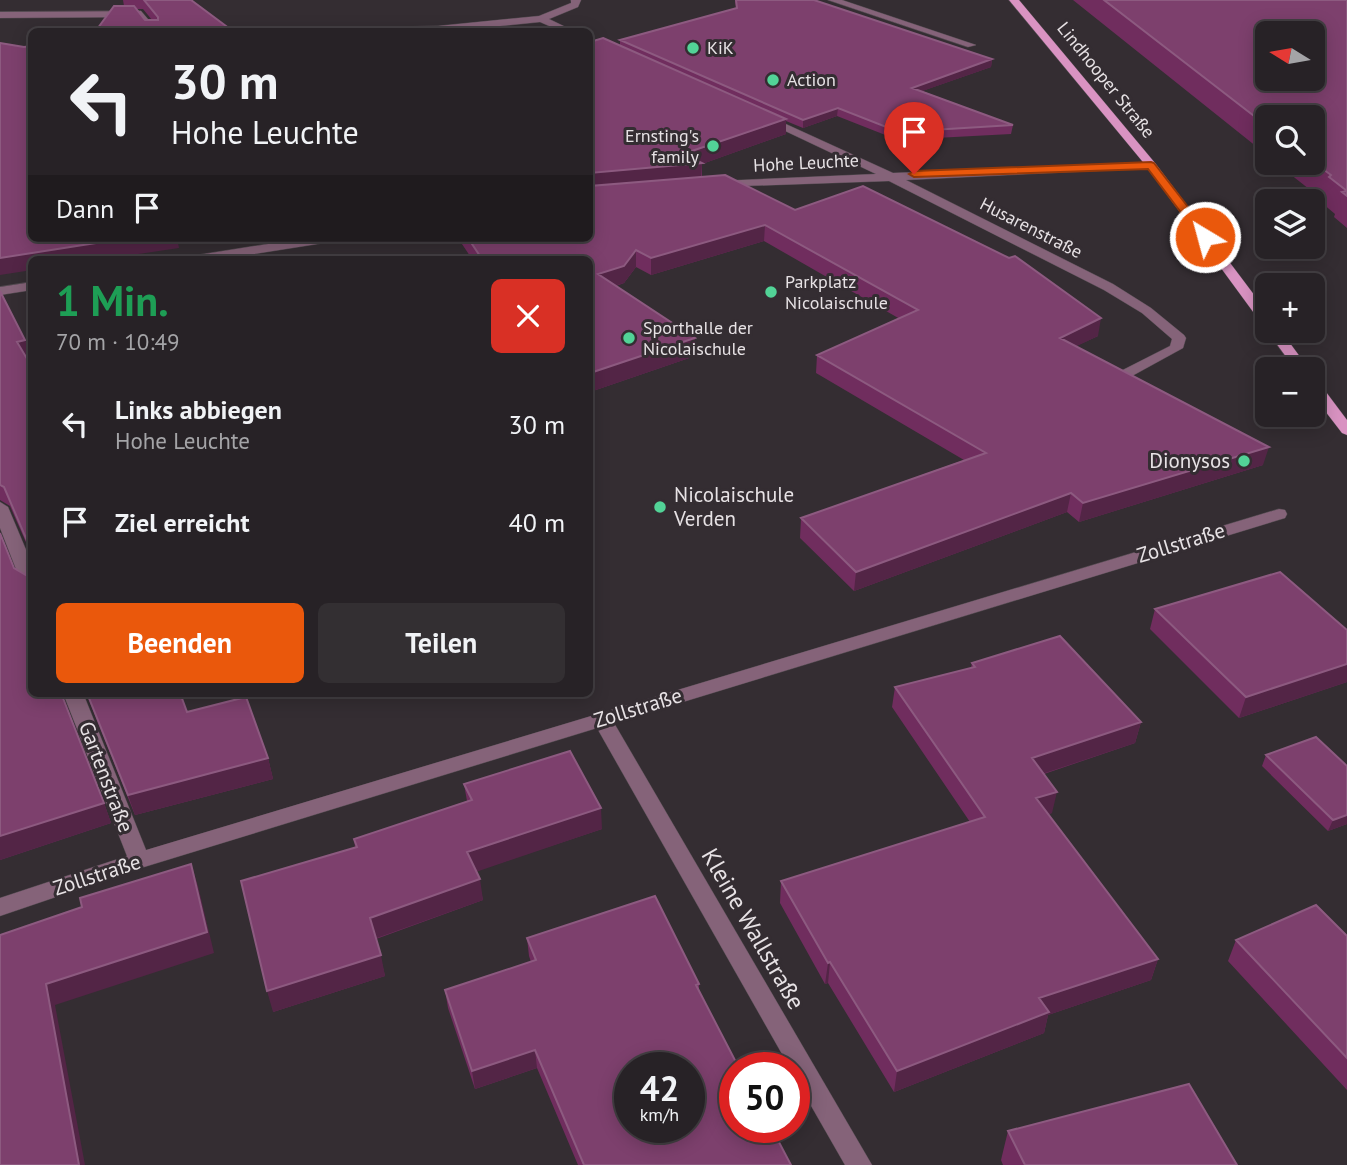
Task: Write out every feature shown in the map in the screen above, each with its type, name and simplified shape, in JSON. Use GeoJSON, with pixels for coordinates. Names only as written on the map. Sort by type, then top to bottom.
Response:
{"type":"FeatureCollection","features":[{"type":"Feature","properties":{"kind":"main road","name":"Lindhooper Straße"},"geometry":{"type":"LineString","coordinates":[[1014,0],[1151,165],[1255,305]]}},
{"type":"Feature","properties":{"kind":"main road"},"geometry":{"type":"LineString","coordinates":[[1325,400],[1347,430]]}},
{"type":"Feature","properties":{"kind":"street"},"geometry":{"type":"LineString","coordinates":[[445,28],[541,19],[575,5],[576,0]]}},
{"type":"Feature","properties":{"kind":"street"},"geometry":{"type":"LineString","coordinates":[[833,0],[971,45]]}},
{"type":"Feature","properties":{"kind":"street"},"geometry":{"type":"LineString","coordinates":[[0,15],[141,14],[152,28]]}},
{"type":"Feature","properties":{"kind":"street"},"geometry":{"type":"LineString","coordinates":[[541,19],[562,28]]}},
{"type":"Feature","properties":{"kind":"street","name":"Husarenstraße"},"geometry":{"type":"LineString","coordinates":[[752,112],[890,175],[1149,311],[1179,338],[1176,348],[1116,379]]}},
{"type":"Feature","properties":{"kind":"street","name":"Hohe Leuchte"},"geometry":{"type":"LineString","coordinates":[[701,186],[890,175],[1151,165]]}},
{"type":"Feature","properties":{"kind":"street"},"geometry":{"type":"LineString","coordinates":[[217,256],[305,242]]}},
{"type":"Feature","properties":{"kind":"street"},"geometry":{"type":"LineString","coordinates":[[0,290],[28,286]]}},
{"type":"Feature","properties":{"kind":"street"},"geometry":{"type":"LineString","coordinates":[[0,507],[28,577]]}},
{"type":"Feature","properties":{"kind":"street","name":"Zollstraße"},"geometry":{"type":"LineString","coordinates":[[0,907],[139,860],[1279,514]]}},
{"type":"Feature","properties":{"kind":"street","name":"Gartenstraße"},"geometry":{"type":"LineString","coordinates":[[75,697],[139,860]]}},
{"type":"Feature","properties":{"kind":"street","name":"Kleine Wallstraße"},"geometry":{"type":"LineString","coordinates":[[601,719],[859,1165]]}},
{"type":"Feature","properties":{"kind":"building"},"geometry":{"type":"Polygon","coordinates":[[[144,0],[191,0],[229,28],[98,28],[114,6],[134,6],[145,20],[158,20],[144,0]]]}},
{"type":"Feature","properties":{"kind":"building"},"geometry":{"type":"Polygon","coordinates":[[[736,0],[814,0],[992,59],[912,88],[1013,125],[899,132],[838,108],[803,120],[620,40],[737,8],[736,0]]]}},
{"type":"Feature","properties":{"kind":"building"},"geometry":{"type":"Polygon","coordinates":[[[1104,0],[1347,0],[1347,191],[1329,177],[1331,175],[1325,171],[1325,105],[1255,105],[1255,117],[1104,0]]]}},
{"type":"Feature","properties":{"kind":"building"},"geometry":{"type":"Polygon","coordinates":[[[603,38],[786,119],[683,154],[702,163],[593,173],[593,41],[603,38]]]}},
{"type":"Feature","properties":{"kind":"building"},"geometry":{"type":"Polygon","coordinates":[[[0,43],[28,46],[28,242],[102,242],[0,258],[0,43]]]}},
{"type":"Feature","properties":{"kind":"building"},"geometry":{"type":"Polygon","coordinates":[[[725,175],[795,210],[863,186],[1009,258],[1015,256],[1101,318],[1060,338],[1269,447],[1083,503],[1071,493],[856,572],[801,518],[986,453],[817,355],[918,310],[765,225],[651,258],[636,250],[624,266],[598,274],[695,338],[593,372],[593,256],[480,256],[471,242],[593,242],[593,186],[725,175]]]}},
{"type":"Feature","properties":{"kind":"building"},"geometry":{"type":"Polygon","coordinates":[[[0,291],[25,340],[17,342],[28,360],[28,543],[4,487],[0,485],[0,291]]]}},
{"type":"Feature","properties":{"kind":"building"},"geometry":{"type":"Polygon","coordinates":[[[0,533],[14,568],[26,575],[28,543],[28,697],[63,697],[104,803],[0,836],[0,533]]]}},
{"type":"Feature","properties":{"kind":"building"},"geometry":{"type":"Polygon","coordinates":[[[1280,572],[1347,630],[1347,664],[1246,697],[1155,609],[1280,572]]]}},
{"type":"Feature","properties":{"kind":"building"},"geometry":{"type":"Polygon","coordinates":[[[1060,636],[1141,722],[1032,758],[1057,792],[1036,798],[1158,959],[1039,998],[1049,1012],[897,1071],[830,962],[828,963],[781,881],[985,817],[895,687],[975,667],[972,663],[1060,636]]]}},
{"type":"Feature","properties":{"kind":"building"},"geometry":{"type":"Polygon","coordinates":[[[89,697],[181,697],[187,712],[246,697],[268,758],[128,795],[89,697]]]}},
{"type":"Feature","properties":{"kind":"building"},"geometry":{"type":"Polygon","coordinates":[[[1316,737],[1347,766],[1347,815],[1333,820],[1266,755],[1316,737]]]}},
{"type":"Feature","properties":{"kind":"building"},"geometry":{"type":"Polygon","coordinates":[[[570,751],[601,808],[467,852],[480,879],[370,918],[381,955],[267,991],[241,881],[357,847],[354,839],[472,800],[464,784],[570,751]]]}},
{"type":"Feature","properties":{"kind":"building"},"geometry":{"type":"Polygon","coordinates":[[[191,864],[207,932],[46,984],[79,1165],[0,1165],[0,935],[82,907],[80,898],[191,864]]]}},
{"type":"Feature","properties":{"kind":"building"},"geometry":{"type":"Polygon","coordinates":[[[655,896],[731,1052],[719,1052],[719,1143],[779,1143],[791,1165],[584,1165],[535,1050],[472,1071],[445,990],[536,960],[527,938],[655,896]]]}},
{"type":"Feature","properties":{"kind":"building"},"geometry":{"type":"Polygon","coordinates":[[[1316,905],[1347,936],[1347,1058],[1236,940],[1316,905]]]}},
{"type":"Feature","properties":{"kind":"building"},"geometry":{"type":"Polygon","coordinates":[[[1189,1084],[1237,1165],[1025,1165],[1008,1131],[1189,1084]]]}},
{"type":"Feature","properties":{"kind":"place","name":"KiK"},"geometry":{"type":"Point","coordinates":[693,48]}},
{"type":"Feature","properties":{"kind":"place","name":"Action"},"geometry":{"type":"Point","coordinates":[773,80]}},
{"type":"Feature","properties":{"kind":"place","name":"Ernsting's family"},"geometry":{"type":"Point","coordinates":[713,146]}},
{"type":"Feature","properties":{"kind":"place","name":"Parkplatz Nicolaischule"},"geometry":{"type":"Point","coordinates":[771,292]}},
{"type":"Feature","properties":{"kind":"place","name":"Sporthalle der Nicolaischule"},"geometry":{"type":"Point","coordinates":[629,338]}},
{"type":"Feature","properties":{"kind":"place","name":"Dionysos"},"geometry":{"type":"Point","coordinates":[1244,461]}},
{"type":"Feature","properties":{"kind":"place","name":"Nicolaischule Verden"},"geometry":{"type":"Point","coordinates":[660,507]}},
{"type":"Feature","properties":{"kind":"route"},"geometry":{"type":"LineString","coordinates":[[914,174],[1151,165],[1205,237]]}}]}
